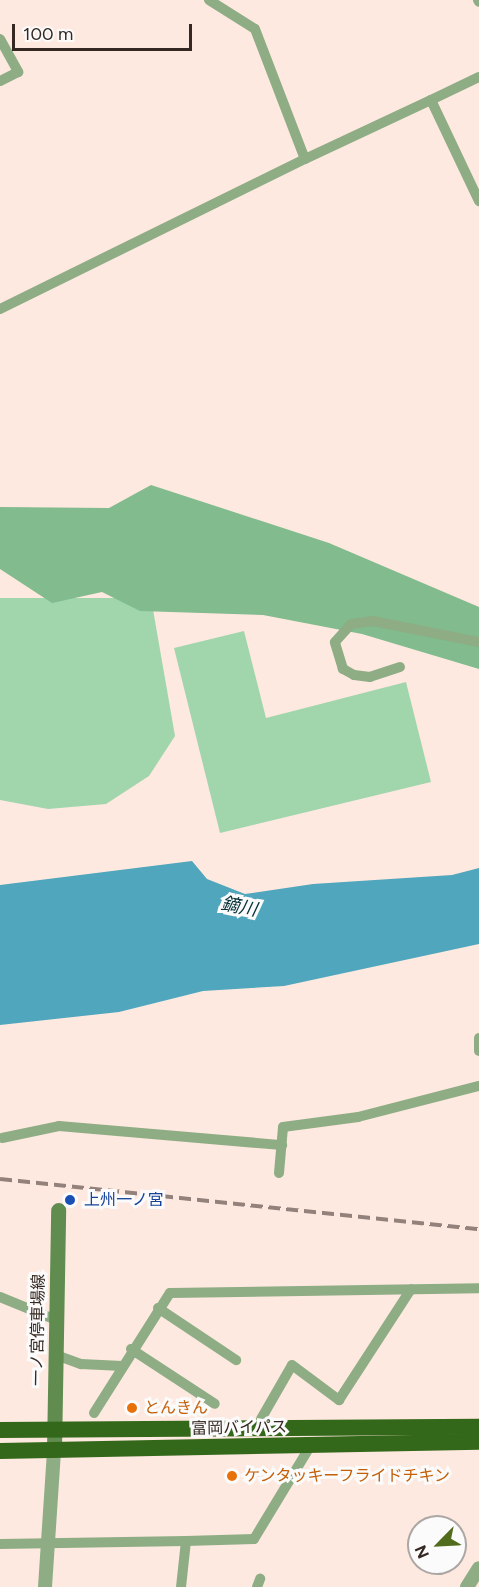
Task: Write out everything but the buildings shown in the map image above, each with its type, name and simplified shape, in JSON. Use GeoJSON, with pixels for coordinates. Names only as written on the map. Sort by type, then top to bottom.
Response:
{"type":"FeatureCollection","features":[{"type":"Feature","properties":{"kind":"highway","name":"富岡バイパス"},"geometry":{"type":"LineString","coordinates":[[0,1430],[479,1427]]}},
{"type":"Feature","properties":{"kind":"highway","name":"富岡バイパス"},"geometry":{"type":"LineString","coordinates":[[0,1451],[479,1442]]}},
{"type":"Feature","properties":{"kind":"main road","name":"一ノ宮停車場線"},"geometry":{"type":"LineString","coordinates":[[54,1450],[58,1210]]}},
{"type":"Feature","properties":{"kind":"street"},"geometry":{"type":"LineString","coordinates":[[209,0],[255,29],[305,159]]}},
{"type":"Feature","properties":{"kind":"street"},"geometry":{"type":"LineString","coordinates":[[0,39],[18,72],[0,81]]}},
{"type":"Feature","properties":{"kind":"street"},"geometry":{"type":"LineString","coordinates":[[0,309],[305,159],[479,77]]}},
{"type":"Feature","properties":{"kind":"street"},"geometry":{"type":"LineString","coordinates":[[431,100],[479,201]]}},
{"type":"Feature","properties":{"kind":"street"},"geometry":{"type":"LineString","coordinates":[[400,667],[370,676],[354,675],[343,669],[336,642],[351,624],[373,621],[479,642]]}},
{"type":"Feature","properties":{"kind":"street"},"geometry":{"type":"LineString","coordinates":[[479,1038],[479,1051]]}},
{"type":"Feature","properties":{"kind":"street"},"geometry":{"type":"LineString","coordinates":[[279,1173],[283,1127],[358,1118],[479,1086]]}},
{"type":"Feature","properties":{"kind":"street"},"geometry":{"type":"LineString","coordinates":[[2,1138],[59,1126],[282,1145]]}},
{"type":"Feature","properties":{"kind":"street"},"geometry":{"type":"LineString","coordinates":[[94,1413],[131,1349],[170,1293],[479,1288]]}},
{"type":"Feature","properties":{"kind":"street"},"geometry":{"type":"LineString","coordinates":[[261,1419],[292,1365],[339,1400],[411,1289]]}},
{"type":"Feature","properties":{"kind":"street"},"geometry":{"type":"LineString","coordinates":[[0,1297],[56,1320]]}},
{"type":"Feature","properties":{"kind":"street"},"geometry":{"type":"LineString","coordinates":[[158,1308],[236,1360]]}},
{"type":"Feature","properties":{"kind":"street"},"geometry":{"type":"LineString","coordinates":[[131,1349],[215,1404]]}},
{"type":"Feature","properties":{"kind":"street"},"geometry":{"type":"LineString","coordinates":[[56,1355],[81,1364],[122,1366]]}},
{"type":"Feature","properties":{"kind":"street"},"geometry":{"type":"LineString","coordinates":[[0,1544],[50,1546],[254,1539],[311,1445]]}},
{"type":"Feature","properties":{"kind":"street"},"geometry":{"type":"LineString","coordinates":[[45,1587],[50,1546],[54,1450]]}},
{"type":"Feature","properties":{"kind":"street"},"geometry":{"type":"LineString","coordinates":[[181,1587],[186,1541]]}},
{"type":"Feature","properties":{"kind":"street"},"geometry":{"type":"LineString","coordinates":[[467,1587],[479,1568]]}},
{"type":"Feature","properties":{"kind":"green space"},"geometry":{"type":"Polygon","coordinates":[[[151,485],[329,543],[479,607],[479,669],[362,634],[263,615],[140,611],[102,592],[52,603],[0,569],[0,507],[109,508],[151,485]]]}},
{"type":"Feature","properties":{"kind":"green space"},"geometry":{"type":"Polygon","coordinates":[[[0,598],[151,598],[175,736],[149,776],[106,804],[48,809],[0,800],[0,598]]]}},
{"type":"Feature","properties":{"kind":"green space"},"geometry":{"type":"Polygon","coordinates":[[[244,631],[266,718],[406,682],[431,782],[220,833],[174,648],[244,631]]]}},
{"type":"Feature","properties":{"kind":"water","name":"鏑川"},"geometry":{"type":"Polygon","coordinates":[[[192,861],[207,879],[245,894],[313,884],[452,875],[479,868],[479,944],[284,986],[203,991],[119,1012],[0,1025],[0,885],[192,861]]]}},
{"type":"Feature","properties":{"kind":"railway"},"geometry":{"type":"LineString","coordinates":[[0,1179],[479,1229]]}},
{"type":"Feature","properties":{"kind":"place","name":"上州一ノ宮"},"geometry":{"type":"Point","coordinates":[70,1200]}},
{"type":"Feature","properties":{"kind":"place","name":"とんきん"},"geometry":{"type":"Point","coordinates":[132,1408]}},
{"type":"Feature","properties":{"kind":"place","name":"ケンタッキーフライドチキン"},"geometry":{"type":"Point","coordinates":[232,1476]}}]}
